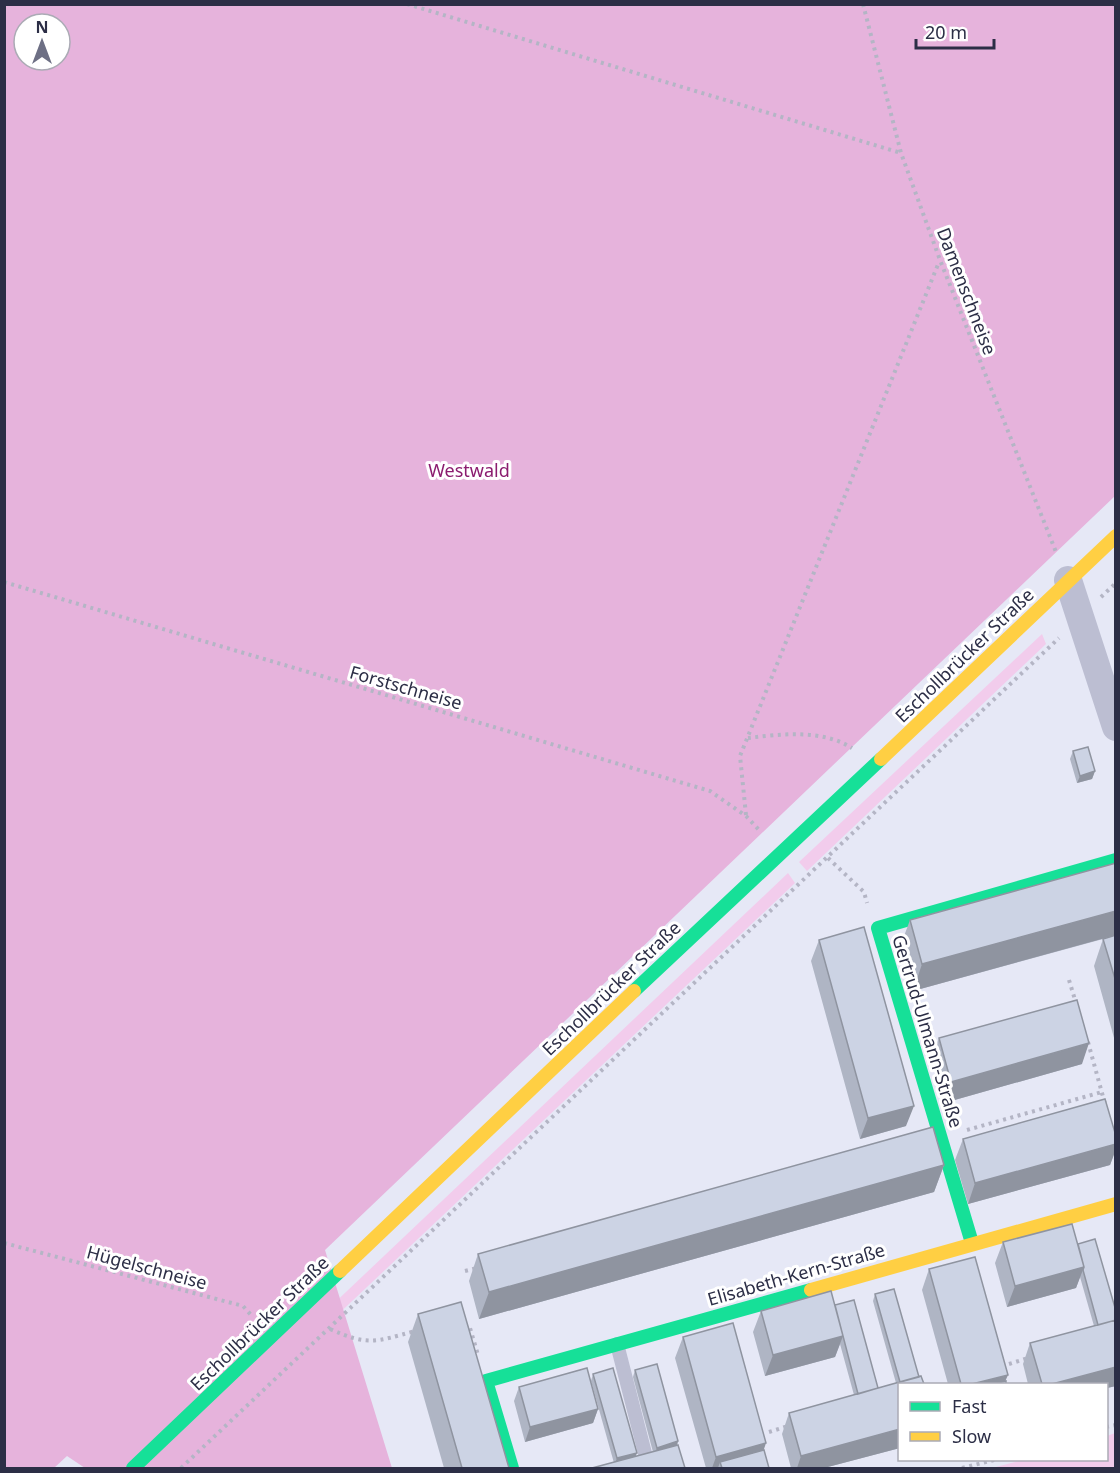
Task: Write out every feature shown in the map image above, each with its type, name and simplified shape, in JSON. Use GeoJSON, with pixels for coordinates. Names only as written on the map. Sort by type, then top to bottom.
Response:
{"type":"FeatureCollection","features":[{"type":"Feature","properties":{"kind":"main road","name":"Eschollbrücker Straße"},"geometry":{"type":"LineString","coordinates":[[133,1468],[780,851],[876,764],[1116,536]]}},
{"type":"Feature","properties":{"kind":"main road","name":"Gertrud-Ulmann-Straße"},"geometry":{"type":"LineString","coordinates":[[972,1243],[878,928],[1116,860]]}},
{"type":"Feature","properties":{"kind":"main road","name":"Elisabeth-Kern-Straße"},"geometry":{"type":"LineString","coordinates":[[486,1381],[1116,1203]]}},
{"type":"Feature","properties":{"kind":"main road"},"geometry":{"type":"LineString","coordinates":[[486,1381],[512,1468]]}},
{"type":"Feature","properties":{"kind":"street"},"geometry":{"type":"LineString","coordinates":[[1068,580],[1116,727]]}},
{"type":"Feature","properties":{"kind":"lane"},"geometry":{"type":"LineString","coordinates":[[617,1344],[646,1461]]}},
{"type":"Feature","properties":{"kind":"path"},"geometry":{"type":"LineString","coordinates":[[407,4],[901,153]]}},
{"type":"Feature","properties":{"kind":"path","name":"Damenschneise"},"geometry":{"type":"LineString","coordinates":[[863,4],[901,153],[940,260],[1068,580]]}},
{"type":"Feature","properties":{"kind":"path"},"geometry":{"type":"LineString","coordinates":[[746,816],[740,756],[940,260]]}},
{"type":"Feature","properties":{"kind":"path","name":"Forstschneise"},"geometry":{"type":"LineString","coordinates":[[4,582],[710,791],[746,816],[780,851]]}},
{"type":"Feature","properties":{"kind":"path"},"geometry":{"type":"LineString","coordinates":[[181,1468],[1116,583]]}},
{"type":"Feature","properties":{"kind":"path"},"geometry":{"type":"LineString","coordinates":[[748,738],[792,733],[844,743],[876,764]]}},
{"type":"Feature","properties":{"kind":"path"},"geometry":{"type":"LineString","coordinates":[[828,858],[864,892],[872,918],[878,928]]}},
{"type":"Feature","properties":{"kind":"path"},"geometry":{"type":"LineString","coordinates":[[1069,980],[1079,1012]]}},
{"type":"Feature","properties":{"kind":"path"},"geometry":{"type":"LineString","coordinates":[[1086,1035],[1107,1111]]}},
{"type":"Feature","properties":{"kind":"path"},"geometry":{"type":"LineString","coordinates":[[940,1137],[1102,1092]]}},
{"type":"Feature","properties":{"kind":"path","name":"Hügelschneise"},"geometry":{"type":"LineString","coordinates":[[4,1243],[243,1306],[269,1337]]}},
{"type":"Feature","properties":{"kind":"path"},"geometry":{"type":"LineString","coordinates":[[465,1271],[488,1265]]}},
{"type":"Feature","properties":{"kind":"path"},"geometry":{"type":"LineString","coordinates":[[457,1320],[470,1328],[486,1381]]}},
{"type":"Feature","properties":{"kind":"path"},"geometry":{"type":"LineString","coordinates":[[330,1329],[356,1341],[379,1341],[424,1329]]}},
{"type":"Feature","properties":{"kind":"path"},"geometry":{"type":"LineString","coordinates":[[1009,1364],[1030,1357]]}},
{"type":"Feature","properties":{"kind":"path"},"geometry":{"type":"LineString","coordinates":[[769,1432],[790,1425]]}},
{"type":"Feature","properties":{"kind":"path"},"geometry":{"type":"LineString","coordinates":[[962,1468],[990,1461]]}},
{"type":"Feature","properties":{"kind":"shaded area"},"geometry":{"type":"Polygon","coordinates":[[[1042,634],[1046,644],[807,871],[799,862],[1042,634]]]}},
{"type":"Feature","properties":{"kind":"shaded area"},"geometry":{"type":"Polygon","coordinates":[[[788,873],[795,883],[296,1354],[289,1346],[788,873]]]}},
{"type":"Feature","properties":{"kind":"shaded area"},"geometry":{"type":"Polygon","coordinates":[[[1115,1433],[1115,1468],[992,1468],[1019,1461],[1108,1461],[1108,1436],[1115,1433]]]}},
{"type":"Feature","properties":{"kind":"green space","name":"Westwald"},"geometry":{"type":"Polygon","coordinates":[[[5,5],[1115,5],[1115,496],[325,1250],[392,1468],[85,1468],[67,1456],[54,1468],[5,1468],[5,5]]]}},
{"type":"Feature","properties":{"kind":"building"},"geometry":{"type":"Polygon","coordinates":[[[1088,747],[1095,771],[1080,776],[1073,751],[1088,747]]]}},
{"type":"Feature","properties":{"kind":"building"},"geometry":{"type":"Polygon","coordinates":[[[1116,863],[1116,911],[922,964],[910,920],[1116,863]]]}},
{"type":"Feature","properties":{"kind":"building"},"geometry":{"type":"Polygon","coordinates":[[[864,927],[914,1106],[868,1118],[819,940],[864,927]]]}},
{"type":"Feature","properties":{"kind":"building"},"geometry":{"type":"Polygon","coordinates":[[[1116,935],[1116,982],[1103,939],[1116,935]]]}},
{"type":"Feature","properties":{"kind":"building"},"geometry":{"type":"Polygon","coordinates":[[[1077,1000],[1089,1043],[951,1082],[939,1038],[1077,1000]]]}},
{"type":"Feature","properties":{"kind":"building"},"geometry":{"type":"Polygon","coordinates":[[[1105,1099],[1116,1136],[1116,1144],[975,1183],[963,1139],[1105,1099]]]}},
{"type":"Feature","properties":{"kind":"building"},"geometry":{"type":"Polygon","coordinates":[[[933,1127],[944,1165],[489,1292],[478,1254],[933,1127]]]}},
{"type":"Feature","properties":{"kind":"building"},"geometry":{"type":"Polygon","coordinates":[[[1072,1224],[1084,1267],[1015,1286],[1003,1242],[1072,1224]]]}},
{"type":"Feature","properties":{"kind":"building"},"geometry":{"type":"Polygon","coordinates":[[[1095,1239],[1116,1311],[1116,1320],[1098,1325],[1078,1244],[1095,1239]]]}},
{"type":"Feature","properties":{"kind":"building"},"geometry":{"type":"Polygon","coordinates":[[[975,1257],[1008,1375],[976,1383],[961,1383],[929,1269],[975,1257]]]}},
{"type":"Feature","properties":{"kind":"building"},"geometry":{"type":"Polygon","coordinates":[[[894,1289],[919,1377],[900,1382],[875,1294],[894,1289]]]}},
{"type":"Feature","properties":{"kind":"building"},"geometry":{"type":"Polygon","coordinates":[[[831,1291],[843,1336],[773,1355],[761,1311],[831,1291]]]}},
{"type":"Feature","properties":{"kind":"building"},"geometry":{"type":"Polygon","coordinates":[[[854,1300],[878,1388],[858,1394],[835,1305],[854,1300]]]}},
{"type":"Feature","properties":{"kind":"building"},"geometry":{"type":"Polygon","coordinates":[[[461,1302],[509,1468],[462,1468],[418,1314],[461,1302]]]}},
{"type":"Feature","properties":{"kind":"building"},"geometry":{"type":"Polygon","coordinates":[[[1116,1320],[1116,1367],[1056,1383],[1042,1383],[1030,1343],[1116,1320]]]}},
{"type":"Feature","properties":{"kind":"building"},"geometry":{"type":"Polygon","coordinates":[[[733,1323],[766,1443],[716,1457],[683,1337],[733,1323]]]}},
{"type":"Feature","properties":{"kind":"building"},"geometry":{"type":"Polygon","coordinates":[[[657,1364],[678,1441],[657,1448],[635,1370],[657,1364]]]}},
{"type":"Feature","properties":{"kind":"building"},"geometry":{"type":"Polygon","coordinates":[[[587,1368],[598,1409],[530,1427],[519,1387],[587,1368]]]}},
{"type":"Feature","properties":{"kind":"building"},"geometry":{"type":"Polygon","coordinates":[[[613,1368],[637,1453],[617,1458],[593,1374],[613,1368]]]}},
{"type":"Feature","properties":{"kind":"building"},"geometry":{"type":"Polygon","coordinates":[[[921,1376],[924,1383],[898,1383],[898,1430],[801,1456],[789,1413],[921,1376]]]}},
{"type":"Feature","properties":{"kind":"building"},"geometry":{"type":"Polygon","coordinates":[[[678,1445],[685,1468],[592,1468],[678,1445]]]}},
{"type":"Feature","properties":{"kind":"building"},"geometry":{"type":"Polygon","coordinates":[[[764,1450],[769,1468],[722,1468],[720,1462],[764,1450]]]}},
{"type":"Feature","properties":{"kind":"traffic: fast"},"geometry":{"type":"LineString","coordinates":[[634,991],[881,759]]}},
{"type":"Feature","properties":{"kind":"traffic: fast"},"geometry":{"type":"LineString","coordinates":[[972,1243],[878,928],[1116,860]]}},
{"type":"Feature","properties":{"kind":"traffic: fast"},"geometry":{"type":"LineString","coordinates":[[133,1468],[340,1271]]}},
{"type":"Feature","properties":{"kind":"traffic: fast"},"geometry":{"type":"LineString","coordinates":[[512,1468],[486,1381],[811,1290]]}},
{"type":"Feature","properties":{"kind":"traffic: slow"},"geometry":{"type":"LineString","coordinates":[[881,759],[1116,536]]}},
{"type":"Feature","properties":{"kind":"traffic: slow"},"geometry":{"type":"LineString","coordinates":[[340,1271],[634,991]]}},
{"type":"Feature","properties":{"kind":"traffic: slow"},"geometry":{"type":"LineString","coordinates":[[811,1290],[1116,1204]]}}]}
